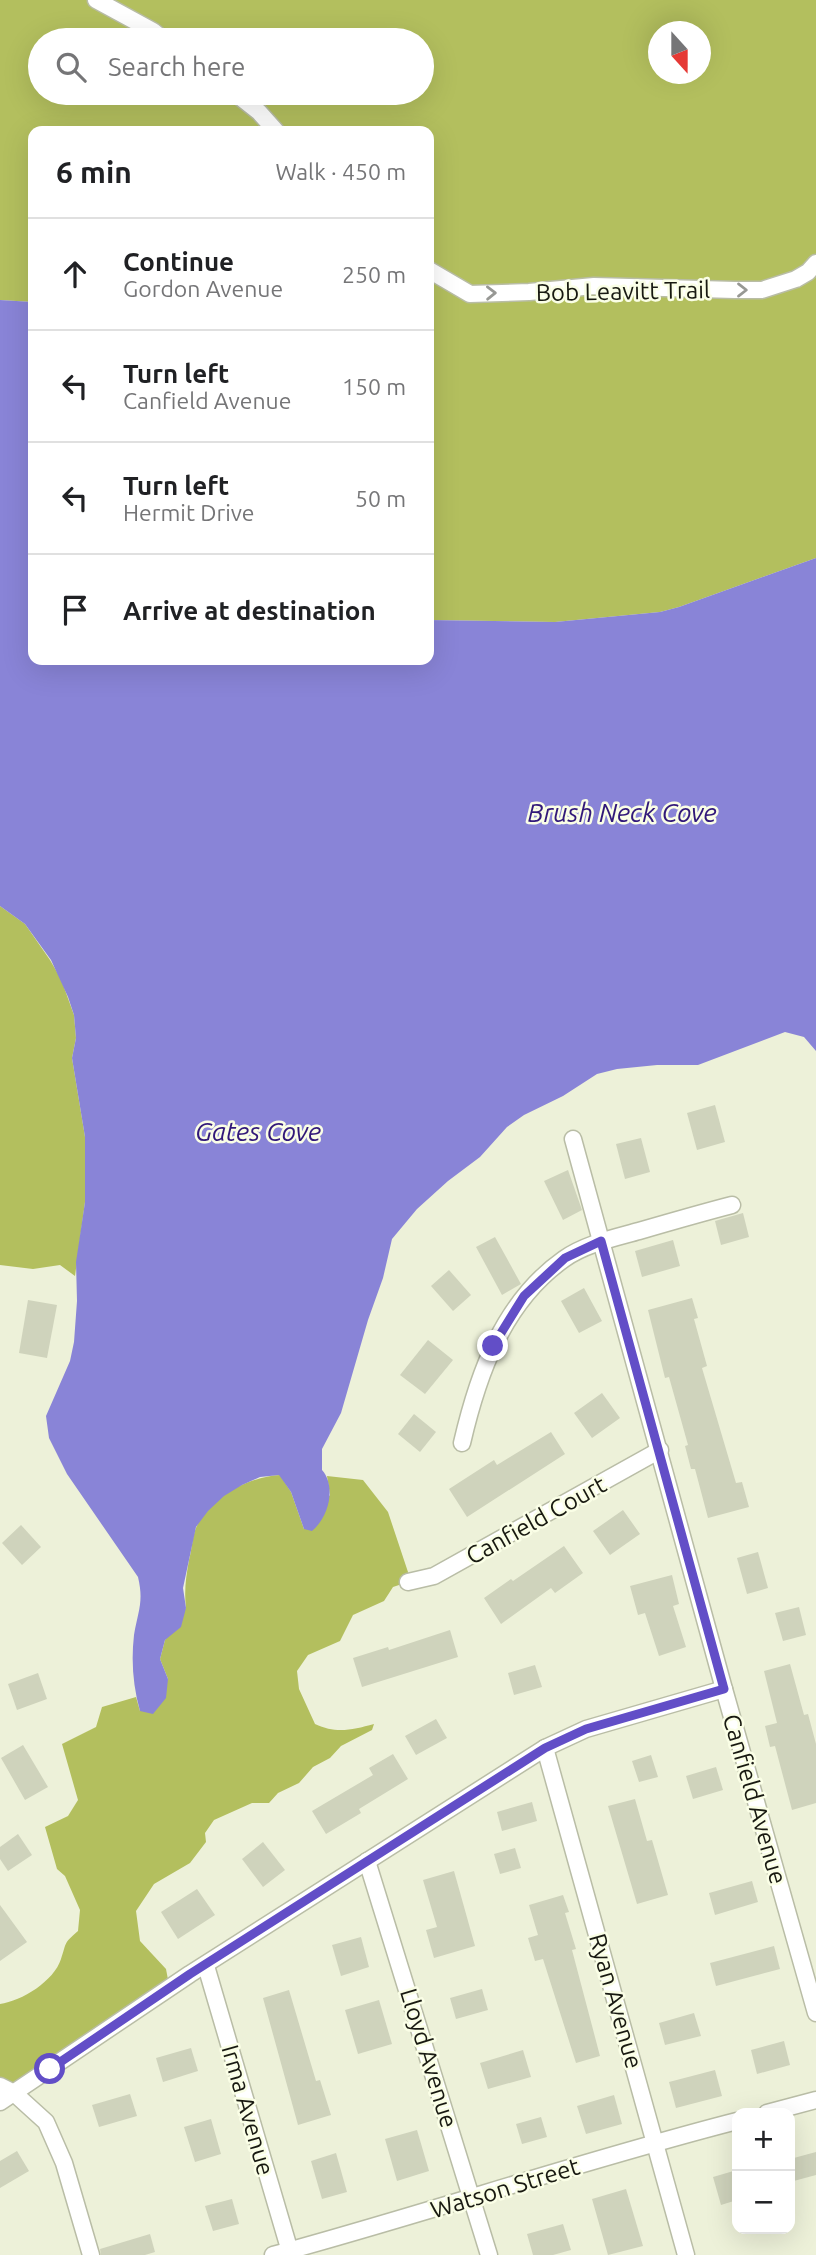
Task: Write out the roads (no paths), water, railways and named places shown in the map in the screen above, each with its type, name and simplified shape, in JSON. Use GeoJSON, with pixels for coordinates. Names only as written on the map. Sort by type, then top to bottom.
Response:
{"type":"FeatureCollection","features":[{"type":"Feature","properties":{"kind":"street"},"geometry":{"type":"LineString","coordinates":[[96,0],[149,28]]}},
{"type":"Feature","properties":{"kind":"street"},"geometry":{"type":"LineString","coordinates":[[250,105],[272,126]]}},
{"type":"Feature","properties":{"kind":"street","name":"Bob Leavitt Trail"},"geometry":{"type":"LineString","coordinates":[[434,273],[470,294],[594,286],[762,290],[796,279],[816,263]]}},
{"type":"Feature","properties":{"kind":"street","name":"Canfield Avenue"},"geometry":{"type":"LineString","coordinates":[[573,1139],[816,2013]]}},
{"type":"Feature","properties":{"kind":"street"},"geometry":{"type":"LineString","coordinates":[[462,1443],[473,1398],[493,1346],[524,1296],[565,1258],[601,1241],[732,1205]]}},
{"type":"Feature","properties":{"kind":"street","name":"Canfield Court"},"geometry":{"type":"LineString","coordinates":[[408,1582],[434,1576],[660,1450]]}},
{"type":"Feature","properties":{"kind":"street"},"geometry":{"type":"LineString","coordinates":[[91,2255],[64,2163],[47,2122],[5,2094],[545,1748],[586,1729],[724,1689]]}},
{"type":"Feature","properties":{"kind":"street","name":"Ryan Avenue"},"geometry":{"type":"LineString","coordinates":[[545,1748],[686,2255]]}},
{"type":"Feature","properties":{"kind":"street","name":"Lloyd Avenue"},"geometry":{"type":"LineString","coordinates":[[367,1861],[489,2255]]}},
{"type":"Feature","properties":{"kind":"street","name":"Irma Avenue"},"geometry":{"type":"LineString","coordinates":[[206,1966],[290,2253]]}},
{"type":"Feature","properties":{"kind":"street"},"geometry":{"type":"LineString","coordinates":[[787,2108],[816,2101]]}},
{"type":"Feature","properties":{"kind":"street","name":"Watson Street"},"geometry":{"type":"LineString","coordinates":[[273,2255],[290,2253],[655,2142],[732,2122]]}},
{"type":"Feature","properties":{"kind":"water"},"geometry":{"type":"Polygon","coordinates":[[[0,300],[28,302],[28,665],[434,665],[434,620],[555,622],[660,612],[816,558],[816,1051],[804,1037],[785,1032],[698,1065],[657,1065],[597,1074],[507,1127],[480,1157],[417,1209],[392,1239],[383,1278],[341,1413],[322,1449],[322,1470],[327,1477],[330,1493],[322,1518],[312,1531],[304,1529],[291,1492],[279,1475],[260,1477],[242,1485],[224,1496],[208,1511],[196,1527],[183,1588],[186,1608],[181,1627],[165,1640],[160,1659],[168,1679],[166,1698],[153,1714],[140,1711],[134,1683],[133,1645],[140,1600],[138,1577],[67,1474],[49,1438],[46,1416],[70,1361],[74,1342],[76,1262],[85,1202],[85,1137],[72,1058],[76,1038],[74,1015],[51,960],[25,924],[0,906],[0,300]]]}},
{"type":"Feature","properties":{"kind":"water label","name":"Brush Neck Cove"},"geometry":{"type":"Point","coordinates":[622,812]}},
{"type":"Feature","properties":{"kind":"water label","name":"Gates Cove"},"geometry":{"type":"Point","coordinates":[258,1131]}}]}
